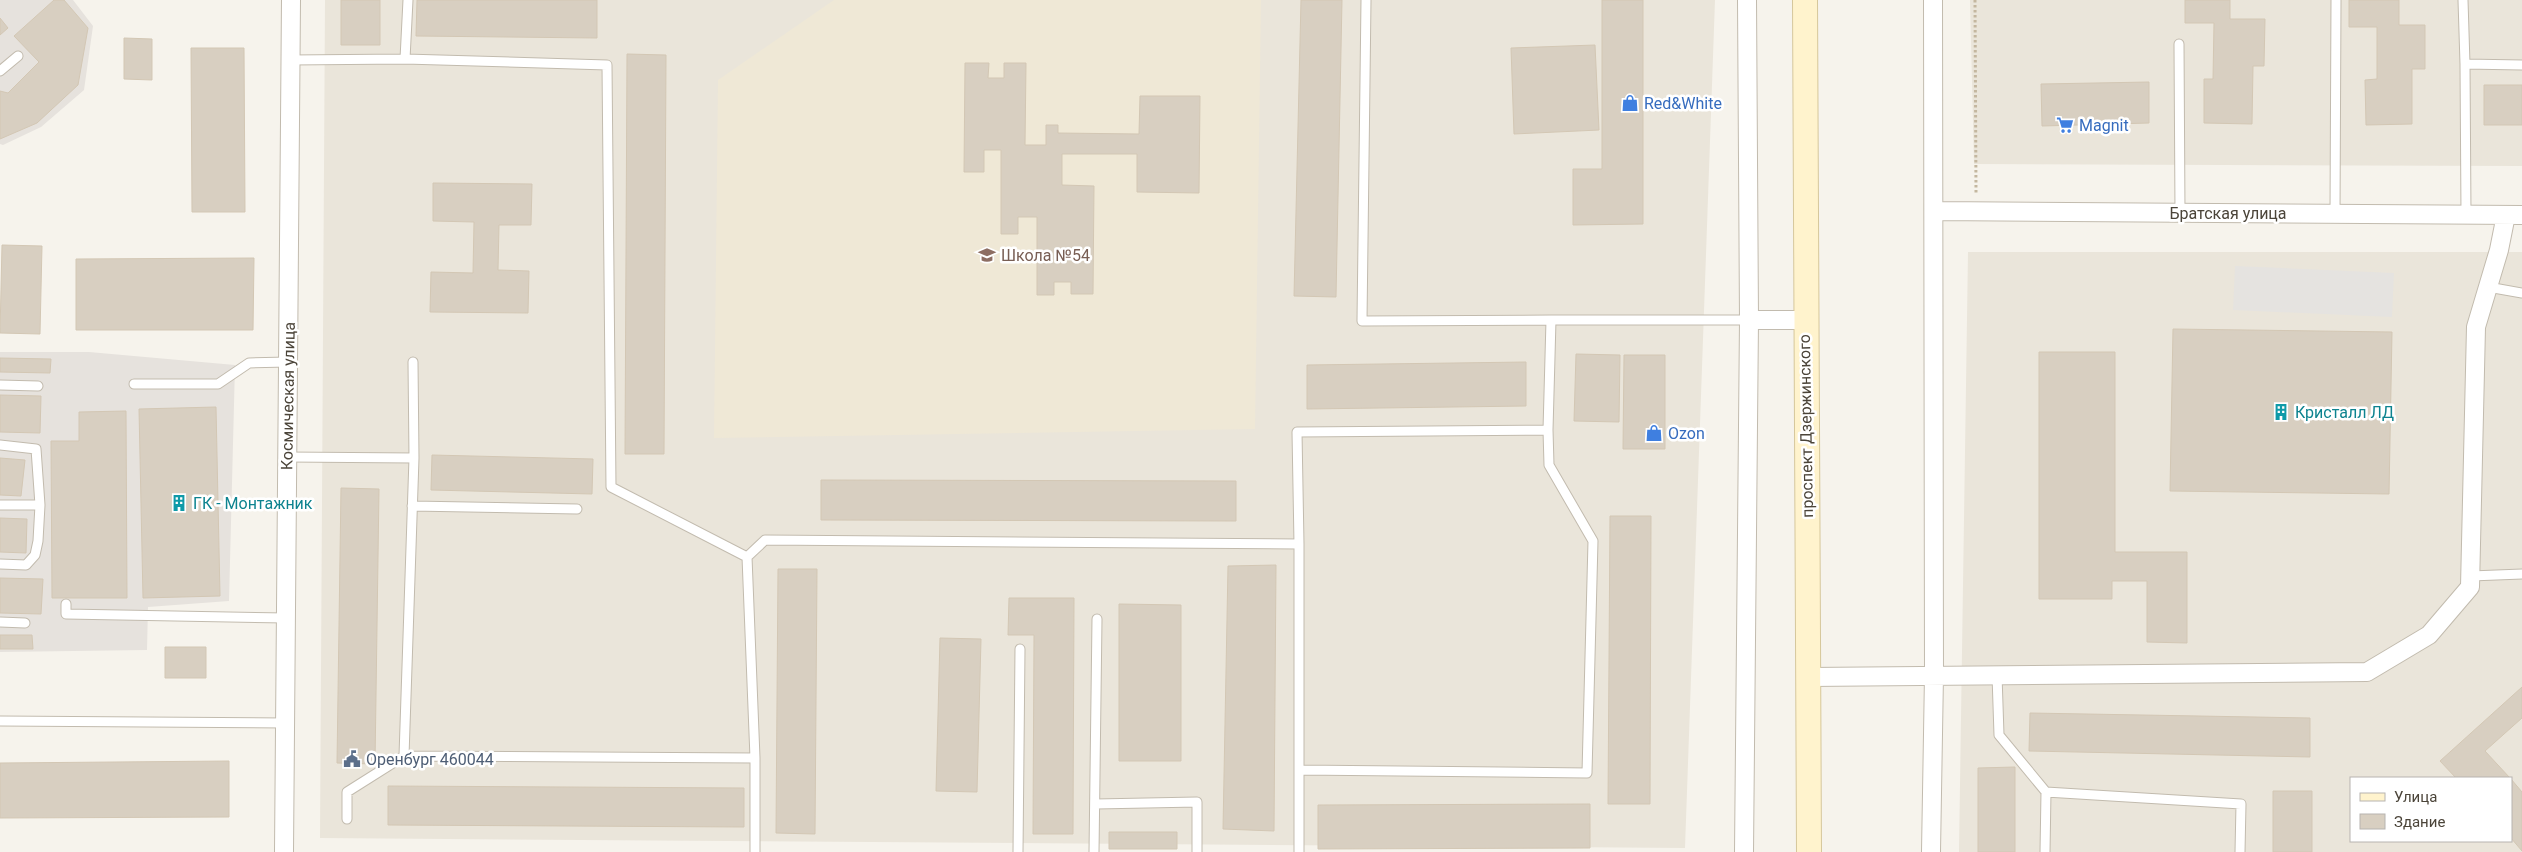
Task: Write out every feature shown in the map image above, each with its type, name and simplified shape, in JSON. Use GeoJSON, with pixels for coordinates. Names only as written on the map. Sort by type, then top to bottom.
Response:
{"type":"FeatureCollection","features":[{"type":"Feature","properties":{"kind":"main road","name":"проспект Дзержинского"},"geometry":{"type":"LineString","coordinates":[[1805,0],[1805,320],[1809,852]]}},
{"type":"Feature","properties":{"kind":"street","name":"Космическая улица"},"geometry":{"type":"LineString","coordinates":[[284,852],[292,0]]}},
{"type":"Feature","properties":{"kind":"street"},"geometry":{"type":"LineString","coordinates":[[1744,852],[1749,320],[1748,0]]}},
{"type":"Feature","properties":{"kind":"street"},"geometry":{"type":"LineString","coordinates":[[1931,852],[1934,676],[1935,211],[1933,0]]}},
{"type":"Feature","properties":{"kind":"street","name":"Братская улица"},"geometry":{"type":"LineString","coordinates":[[1935,211],[2514,215]]}},
{"type":"Feature","properties":{"kind":"street"},"geometry":{"type":"LineString","coordinates":[[1809,677],[2367,672],[2429,635],[2470,588],[2476,327],[2514,215]]}},
{"type":"Feature","properties":{"kind":"street"},"geometry":{"type":"LineString","coordinates":[[1749,320],[1805,320]]}},
{"type":"Feature","properties":{"kind":"lane"},"geometry":{"type":"LineString","coordinates":[[405,58],[408,0]]}},
{"type":"Feature","properties":{"kind":"lane"},"geometry":{"type":"LineString","coordinates":[[1366,0],[1362,321],[1749,320]]}},
{"type":"Feature","properties":{"kind":"lane"},"geometry":{"type":"LineString","coordinates":[[2335,214],[2336,0]]}},
{"type":"Feature","properties":{"kind":"lane"},"geometry":{"type":"LineString","coordinates":[[2463,0],[2466,215]]}},
{"type":"Feature","properties":{"kind":"lane"},"geometry":{"type":"LineString","coordinates":[[2179,44],[2180,213]]}},
{"type":"Feature","properties":{"kind":"lane"},"geometry":{"type":"LineString","coordinates":[[0,71],[18,56]]}},
{"type":"Feature","properties":{"kind":"lane"},"geometry":{"type":"LineString","coordinates":[[291,60],[405,58],[607,65],[611,487],[747,556]]}},
{"type":"Feature","properties":{"kind":"lane"},"geometry":{"type":"LineString","coordinates":[[2465,64],[2522,64]]}},
{"type":"Feature","properties":{"kind":"lane"},"geometry":{"type":"LineString","coordinates":[[2488,287],[2522,293]]}},
{"type":"Feature","properties":{"kind":"lane"},"geometry":{"type":"LineString","coordinates":[[1300,770],[1587,773],[1593,540],[1549,466],[1551,320]]}},
{"type":"Feature","properties":{"kind":"lane"},"geometry":{"type":"LineString","coordinates":[[134,384],[218,384],[249,363],[288,362]]}},
{"type":"Feature","properties":{"kind":"lane"},"geometry":{"type":"LineString","coordinates":[[404,756],[414,458],[413,362]]}},
{"type":"Feature","properties":{"kind":"lane"},"geometry":{"type":"LineString","coordinates":[[0,385],[38,386]]}},
{"type":"Feature","properties":{"kind":"lane"},"geometry":{"type":"LineString","coordinates":[[1299,852],[1297,432],[1548,430]]}},
{"type":"Feature","properties":{"kind":"lane"},"geometry":{"type":"LineString","coordinates":[[0,445],[36,449],[40,505],[35,556],[26,566],[0,564]]}},
{"type":"Feature","properties":{"kind":"lane"},"geometry":{"type":"LineString","coordinates":[[287,457],[414,458]]}},
{"type":"Feature","properties":{"kind":"lane"},"geometry":{"type":"LineString","coordinates":[[0,505],[40,505]]}},
{"type":"Feature","properties":{"kind":"lane"},"geometry":{"type":"LineString","coordinates":[[412,506],[576,508]]}},
{"type":"Feature","properties":{"kind":"lane"},"geometry":{"type":"LineString","coordinates":[[747,556],[765,540],[1299,544]]}},
{"type":"Feature","properties":{"kind":"lane"},"geometry":{"type":"LineString","coordinates":[[747,556],[755,758],[755,852]]}},
{"type":"Feature","properties":{"kind":"lane"},"geometry":{"type":"LineString","coordinates":[[2471,576],[2522,574]]}},
{"type":"Feature","properties":{"kind":"lane"},"geometry":{"type":"LineString","coordinates":[[66,604],[66,614],[286,618]]}},
{"type":"Feature","properties":{"kind":"lane"},"geometry":{"type":"LineString","coordinates":[[1094,852],[1097,619]]}},
{"type":"Feature","properties":{"kind":"lane"},"geometry":{"type":"LineString","coordinates":[[0,622],[25,623]]}},
{"type":"Feature","properties":{"kind":"lane"},"geometry":{"type":"LineString","coordinates":[[1018,852],[1020,649]]}},
{"type":"Feature","properties":{"kind":"lane"},"geometry":{"type":"LineString","coordinates":[[1997,675],[1999,735],[2046,792],[2045,852]]}},
{"type":"Feature","properties":{"kind":"lane"},"geometry":{"type":"LineString","coordinates":[[0,721],[285,723]]}},
{"type":"Feature","properties":{"kind":"lane"},"geometry":{"type":"LineString","coordinates":[[347,819],[348,792],[404,756],[755,758]]}},
{"type":"Feature","properties":{"kind":"lane"},"geometry":{"type":"LineString","coordinates":[[2046,792],[2241,804],[2240,852]]}},
{"type":"Feature","properties":{"kind":"lane"},"geometry":{"type":"LineString","coordinates":[[1096,804],[1197,802],[1196,852]]}},
{"type":"Feature","properties":{"kind":"path"},"geometry":{"type":"LineString","coordinates":[[1975,0],[1976,212]]}},
{"type":"Feature","properties":{"kind":"shaded area"},"geometry":{"type":"Polygon","coordinates":[[[0,0],[73,0],[93,26],[84,90],[41,127],[3,145],[0,144],[0,0]]]}},
{"type":"Feature","properties":{"kind":"shaded area"},"geometry":{"type":"Polygon","coordinates":[[[325,0],[1715,0],[1685,848],[320,838],[325,0]]]}},
{"type":"Feature","properties":{"kind":"shaded area","name":"Школа №54"},"geometry":{"type":"Polygon","coordinates":[[[834,0],[1261,0],[1255,429],[714,438],[718,80],[834,0]]]}},
{"type":"Feature","properties":{"kind":"shaded area"},"geometry":{"type":"Polygon","coordinates":[[[1970,0],[2522,0],[2522,166],[1974,164],[1970,0]]]}},
{"type":"Feature","properties":{"kind":"shaded area"},"geometry":{"type":"Polygon","coordinates":[[[1968,252],[2522,252],[2522,852],[1959,852],[1968,252]]]}},
{"type":"Feature","properties":{"kind":"shaded area"},"geometry":{"type":"Polygon","coordinates":[[[2235,266],[2394,273],[2392,317],[2233,310],[2235,266]]]}},
{"type":"Feature","properties":{"kind":"shaded area"},"geometry":{"type":"Polygon","coordinates":[[[0,352],[89,352],[235,365],[229,601],[148,607],[147,650],[0,652],[0,352]]]}},
{"type":"Feature","properties":{"kind":"building"},"geometry":{"type":"Polygon","coordinates":[[[54,0],[64,0],[88,28],[78,85],[37,123],[0,139],[0,91],[8,93],[39,62],[14,36],[54,0]]]}},
{"type":"Feature","properties":{"kind":"building"},"geometry":{"type":"Polygon","coordinates":[[[341,0],[380,0],[380,45],[341,45],[341,0]]]}},
{"type":"Feature","properties":{"kind":"building"},"geometry":{"type":"Polygon","coordinates":[[[417,0],[597,0],[597,38],[416,36],[417,0]]]}},
{"type":"Feature","properties":{"kind":"building"},"geometry":{"type":"Polygon","coordinates":[[[1301,0],[1342,0],[1336,297],[1294,296],[1301,0]]]}},
{"type":"Feature","properties":{"kind":"building"},"geometry":{"type":"Polygon","coordinates":[[[1602,0],[1643,0],[1643,224],[1573,225],[1573,169],[1602,169],[1602,0]]]}},
{"type":"Feature","properties":{"kind":"building"},"geometry":{"type":"Polygon","coordinates":[[[2185,0],[2230,0],[2230,19],[2265,19],[2264,66],[2253,66],[2252,124],[2204,123],[2204,79],[2213,79],[2214,23],[2185,23],[2185,0]]]}},
{"type":"Feature","properties":{"kind":"building"},"geometry":{"type":"Polygon","coordinates":[[[2349,0],[2399,0],[2399,25],[2425,25],[2425,69],[2412,69],[2412,124],[2366,125],[2365,80],[2377,79],[2377,27],[2349,27],[2349,0]]]}},
{"type":"Feature","properties":{"kind":"building"},"geometry":{"type":"Polygon","coordinates":[[[0,18],[8,28],[0,35],[0,18]]]}},
{"type":"Feature","properties":{"kind":"building"},"geometry":{"type":"Polygon","coordinates":[[[124,38],[152,39],[152,80],[124,79],[124,38]]]}},
{"type":"Feature","properties":{"kind":"building"},"geometry":{"type":"Polygon","coordinates":[[[1595,45],[1599,130],[1514,134],[1511,48],[1595,45]]]}},
{"type":"Feature","properties":{"kind":"building"},"geometry":{"type":"Polygon","coordinates":[[[191,48],[244,48],[245,212],[192,212],[191,48]]]}},
{"type":"Feature","properties":{"kind":"building"},"geometry":{"type":"Polygon","coordinates":[[[627,54],[666,55],[664,454],[625,454],[627,54]]]}},
{"type":"Feature","properties":{"kind":"building"},"geometry":{"type":"Polygon","coordinates":[[[965,63],[989,63],[988,78],[1004,78],[1004,63],[1026,63],[1025,145],[1046,145],[1046,125],[1058,125],[1058,133],[1139,134],[1140,96],[1200,96],[1199,193],[1137,192],[1137,154],[1062,154],[1062,185],[1094,186],[1093,294],[1071,294],[1071,282],[1054,282],[1054,295],[1037,295],[1037,217],[1018,217],[1018,234],[1001,234],[1001,150],[984,150],[984,172],[964,172],[965,63]]]}},
{"type":"Feature","properties":{"kind":"building"},"geometry":{"type":"Polygon","coordinates":[[[2149,82],[2149,123],[2042,126],[2041,84],[2149,82]]]}},
{"type":"Feature","properties":{"kind":"building"},"geometry":{"type":"Polygon","coordinates":[[[2484,85],[2522,85],[2522,125],[2484,125],[2484,85]]]}},
{"type":"Feature","properties":{"kind":"building"},"geometry":{"type":"Polygon","coordinates":[[[433,183],[532,184],[531,225],[499,225],[498,270],[529,271],[528,313],[430,312],[431,272],[473,273],[474,222],[433,221],[433,183]]]}},
{"type":"Feature","properties":{"kind":"building"},"geometry":{"type":"Polygon","coordinates":[[[2,245],[42,246],[40,334],[0,333],[2,245]]]}},
{"type":"Feature","properties":{"kind":"building"},"geometry":{"type":"Polygon","coordinates":[[[254,258],[253,330],[76,330],[76,259],[254,258]]]}},
{"type":"Feature","properties":{"kind":"building","name":"Кристалл ЛД"},"geometry":{"type":"Polygon","coordinates":[[[2173,329],[2392,332],[2389,494],[2170,491],[2173,329]]]}},
{"type":"Feature","properties":{"kind":"building"},"geometry":{"type":"Polygon","coordinates":[[[2039,352],[2115,352],[2115,552],[2187,552],[2187,643],[2147,642],[2147,581],[2112,581],[2112,599],[2039,599],[2039,352]]]}},
{"type":"Feature","properties":{"kind":"building"},"geometry":{"type":"Polygon","coordinates":[[[1576,354],[1620,355],[1619,422],[1574,421],[1576,354]]]}},
{"type":"Feature","properties":{"kind":"building"},"geometry":{"type":"Polygon","coordinates":[[[1624,355],[1665,355],[1665,449],[1623,449],[1624,355]]]}},
{"type":"Feature","properties":{"kind":"building"},"geometry":{"type":"Polygon","coordinates":[[[0,358],[51,359],[50,373],[0,372],[0,358]]]}},
{"type":"Feature","properties":{"kind":"building"},"geometry":{"type":"Polygon","coordinates":[[[1526,362],[1526,406],[1307,409],[1307,365],[1526,362]]]}},
{"type":"Feature","properties":{"kind":"building"},"geometry":{"type":"Polygon","coordinates":[[[0,395],[41,396],[40,433],[0,432],[0,395]]]}},
{"type":"Feature","properties":{"kind":"building","name":"ГК - Монтажник"},"geometry":{"type":"Polygon","coordinates":[[[216,407],[220,596],[143,598],[139,409],[216,407]]]}},
{"type":"Feature","properties":{"kind":"building"},"geometry":{"type":"Polygon","coordinates":[[[126,411],[127,598],[52,598],[51,441],[79,441],[79,412],[126,411]]]}},
{"type":"Feature","properties":{"kind":"building"},"geometry":{"type":"Polygon","coordinates":[[[432,455],[593,459],[592,494],[431,490],[432,455]]]}},
{"type":"Feature","properties":{"kind":"building"},"geometry":{"type":"Polygon","coordinates":[[[0,458],[25,460],[21,496],[0,495],[0,458]]]}},
{"type":"Feature","properties":{"kind":"building"},"geometry":{"type":"Polygon","coordinates":[[[821,480],[1236,481],[1236,521],[821,520],[821,480]]]}},
{"type":"Feature","properties":{"kind":"building"},"geometry":{"type":"Polygon","coordinates":[[[341,488],[379,489],[375,764],[337,763],[341,488]]]}},
{"type":"Feature","properties":{"kind":"building"},"geometry":{"type":"Polygon","coordinates":[[[1610,516],[1651,516],[1650,804],[1608,804],[1610,516]]]}},
{"type":"Feature","properties":{"kind":"building"},"geometry":{"type":"Polygon","coordinates":[[[0,518],[27,519],[26,553],[0,552],[0,518]]]}},
{"type":"Feature","properties":{"kind":"building"},"geometry":{"type":"Polygon","coordinates":[[[1276,565],[1274,831],[1223,829],[1228,566],[1276,565]]]}},
{"type":"Feature","properties":{"kind":"building"},"geometry":{"type":"Polygon","coordinates":[[[778,569],[817,569],[815,834],[776,833],[778,569]]]}},
{"type":"Feature","properties":{"kind":"building"},"geometry":{"type":"Polygon","coordinates":[[[0,578],[43,579],[41,614],[0,613],[0,578]]]}},
{"type":"Feature","properties":{"kind":"building"},"geometry":{"type":"Polygon","coordinates":[[[1009,598],[1074,598],[1073,834],[1033,834],[1034,635],[1008,635],[1009,598]]]}},
{"type":"Feature","properties":{"kind":"building"},"geometry":{"type":"Polygon","coordinates":[[[1119,604],[1181,605],[1181,761],[1119,761],[1119,604]]]}},
{"type":"Feature","properties":{"kind":"building"},"geometry":{"type":"Polygon","coordinates":[[[0,635],[32,635],[33,649],[0,649],[0,635]]]}},
{"type":"Feature","properties":{"kind":"building"},"geometry":{"type":"Polygon","coordinates":[[[940,638],[981,639],[977,792],[936,791],[940,638]]]}},
{"type":"Feature","properties":{"kind":"building"},"geometry":{"type":"Polygon","coordinates":[[[165,647],[206,647],[206,678],[165,678],[165,647]]]}},
{"type":"Feature","properties":{"kind":"building"},"geometry":{"type":"Polygon","coordinates":[[[2522,687],[2522,718],[2485,751],[2509,777],[2455,777],[2440,761],[2522,687]]]}},
{"type":"Feature","properties":{"kind":"building"},"geometry":{"type":"Polygon","coordinates":[[[2030,713],[2310,718],[2310,757],[2029,751],[2030,713]]]}},
{"type":"Feature","properties":{"kind":"building"},"geometry":{"type":"Polygon","coordinates":[[[229,761],[229,817],[0,818],[0,763],[229,761]]]}},
{"type":"Feature","properties":{"kind":"building"},"geometry":{"type":"Polygon","coordinates":[[[2015,767],[2015,852],[1978,852],[1978,768],[2015,767]]]}},
{"type":"Feature","properties":{"kind":"building"},"geometry":{"type":"Polygon","coordinates":[[[2512,780],[2522,792],[2522,851],[2512,839],[2512,780]]]}},
{"type":"Feature","properties":{"kind":"building"},"geometry":{"type":"Polygon","coordinates":[[[388,786],[744,788],[744,827],[388,825],[388,786]]]}},
{"type":"Feature","properties":{"kind":"building"},"geometry":{"type":"Polygon","coordinates":[[[2273,791],[2312,791],[2312,852],[2273,852],[2273,791]]]}},
{"type":"Feature","properties":{"kind":"building"},"geometry":{"type":"Polygon","coordinates":[[[1590,804],[1590,848],[1318,849],[1318,805],[1590,804]]]}},
{"type":"Feature","properties":{"kind":"building"},"geometry":{"type":"Polygon","coordinates":[[[1109,832],[1177,832],[1177,849],[1109,849],[1109,832]]]}},
{"type":"Feature","properties":{"kind":"place","name":"Red&White"},"geometry":{"type":"Point","coordinates":[1630,103]}},
{"type":"Feature","properties":{"kind":"place","name":"Magnit"},"geometry":{"type":"Point","coordinates":[2065,125]}},
{"type":"Feature","properties":{"kind":"place","name":"Школа №54"},"geometry":{"type":"Point","coordinates":[987,255]}},
{"type":"Feature","properties":{"kind":"place","name":"Кристалл ЛД"},"geometry":{"type":"Point","coordinates":[2281,412]}},
{"type":"Feature","properties":{"kind":"place","name":"Ozon"},"geometry":{"type":"Point","coordinates":[1654,433]}},
{"type":"Feature","properties":{"kind":"place","name":"ГК - Монтажник"},"geometry":{"type":"Point","coordinates":[179,503]}},
{"type":"Feature","properties":{"kind":"place","name":"Оренбург 460044"},"geometry":{"type":"Point","coordinates":[352,759]}}]}
